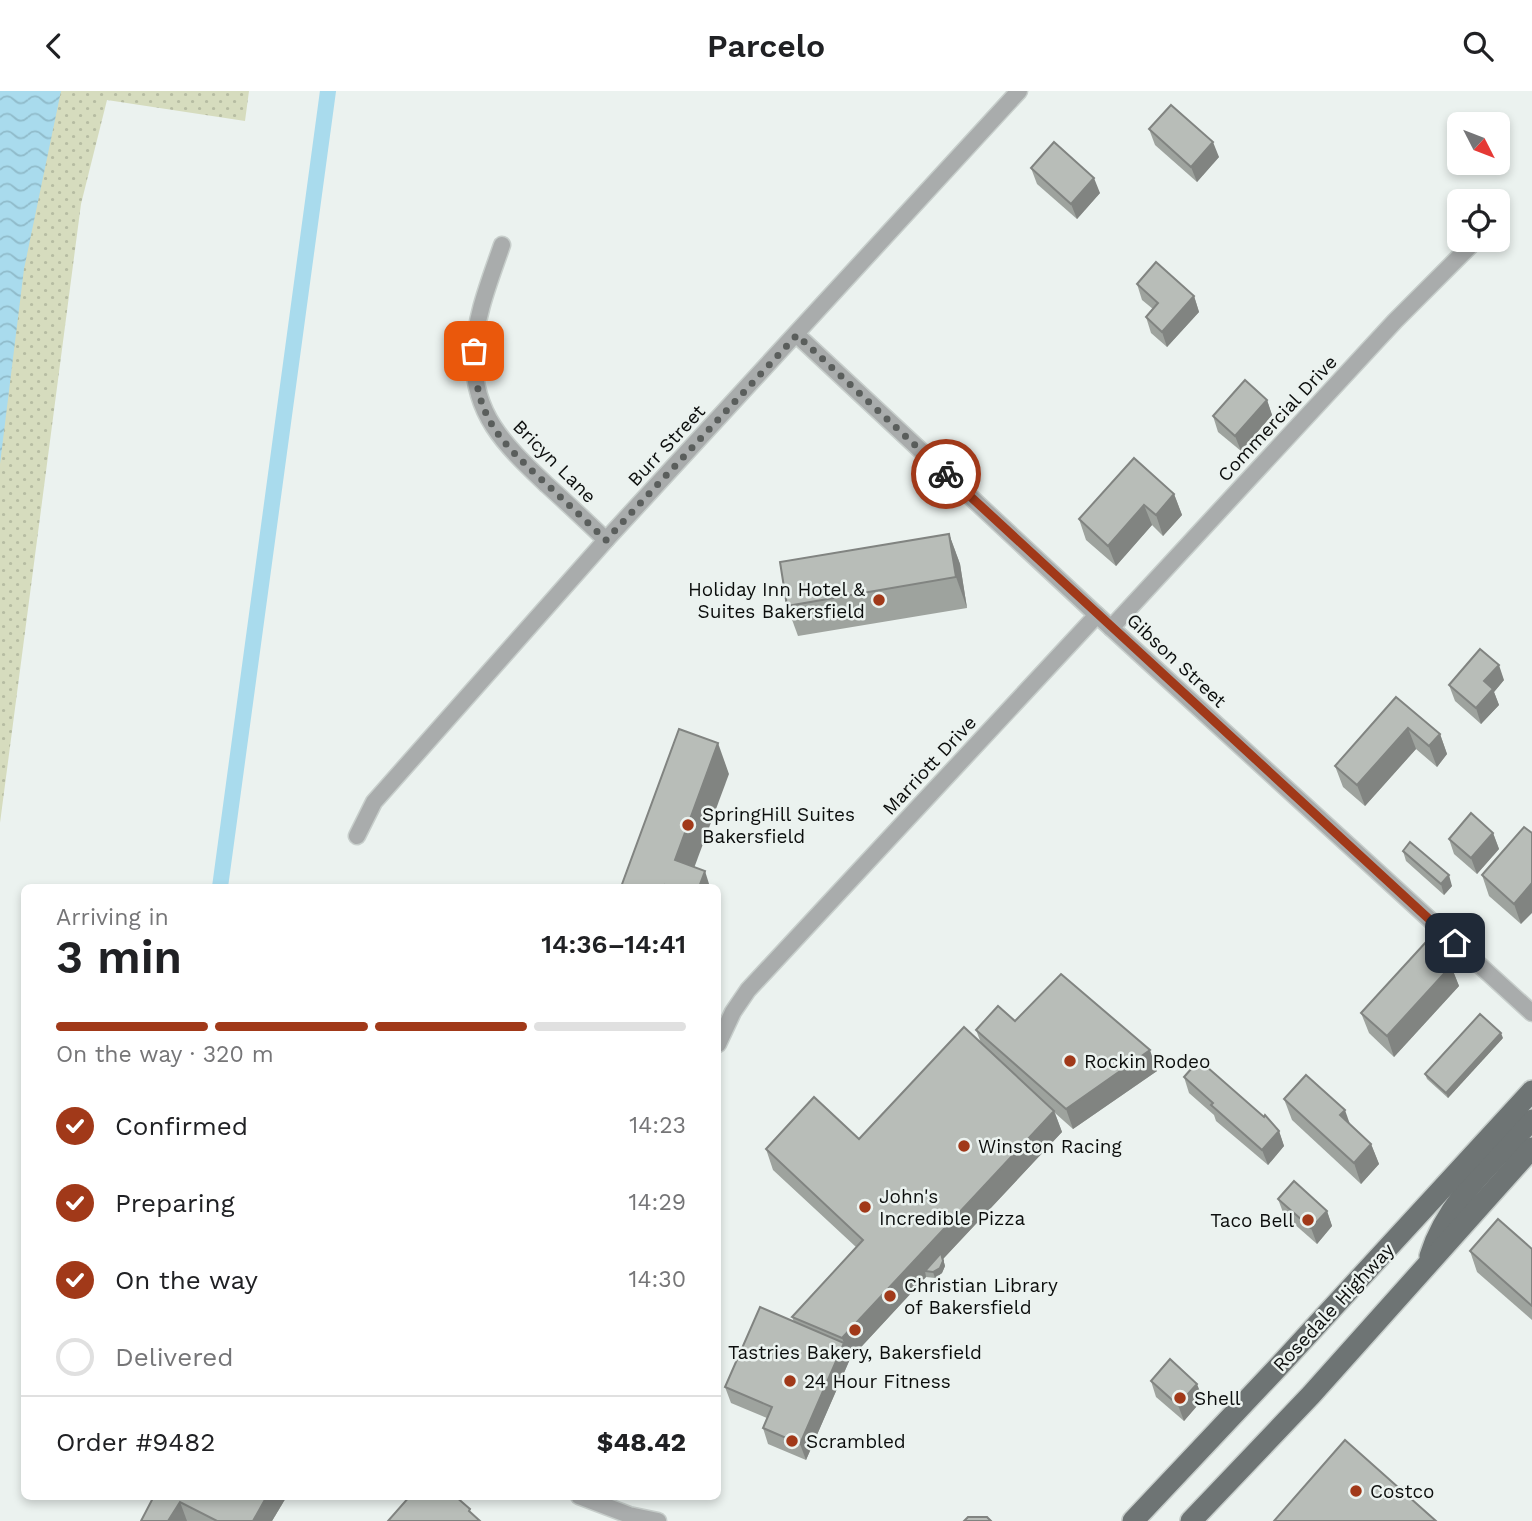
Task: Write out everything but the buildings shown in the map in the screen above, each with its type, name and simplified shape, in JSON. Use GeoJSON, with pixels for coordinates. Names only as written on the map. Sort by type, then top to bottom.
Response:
{"type":"FeatureCollection","features":[{"type":"Feature","properties":{"kind":"main road","name":"Rosedale Highway"},"geometry":{"type":"LineString","coordinates":[[1133,1521],[1532,1091]]}},
{"type":"Feature","properties":{"kind":"main road"},"geometry":{"type":"LineString","coordinates":[[1428,1265],[1436,1237],[1452,1208],[1532,1120]]}},
{"type":"Feature","properties":{"kind":"main road"},"geometry":{"type":"LineString","coordinates":[[1192,1521],[1311,1395],[1532,1148]]}},
{"type":"Feature","properties":{"kind":"main road"},"geometry":{"type":"LineString","coordinates":[[1428,1265],[1468,1237],[1532,1170]]}},
{"type":"Feature","properties":{"kind":"street","name":"Burr Street"},"geometry":{"type":"LineString","coordinates":[[357,836],[374,802],[606,540],[1019,91]]}},
{"type":"Feature","properties":{"kind":"street","name":"Bricyn Lane"},"geometry":{"type":"LineString","coordinates":[[502,245],[483,299],[474,351],[474,372],[484,410],[494,431],[509,449],[606,540]]}},
{"type":"Feature","properties":{"kind":"street","name":"Commercial Drive"},"geometry":{"type":"LineString","coordinates":[[1111,628],[1395,321],[1464,252]]}},
{"type":"Feature","properties":{"kind":"street","name":"Gibson Street"},"geometry":{"type":"LineString","coordinates":[[797,335],[1111,628],[1532,1013]]}},
{"type":"Feature","properties":{"kind":"street","name":"Marriott Drive"},"geometry":{"type":"LineString","coordinates":[[721,1038],[733,1012],[748,990],[1097,615]]}},
{"type":"Feature","properties":{"kind":"street"},"geometry":{"type":"LineString","coordinates":[[590,1500],[629,1515],[657,1521]]}},
{"type":"Feature","properties":{"kind":"green space"},"geometry":{"type":"Polygon","coordinates":[[[0,91],[249,91],[245,121],[107,100],[81,204],[0,823],[0,91]]]}},
{"type":"Feature","properties":{"kind":"water"},"geometry":{"type":"Polygon","coordinates":[[[0,91],[61,91],[24,269],[0,464],[0,91]]]}},
{"type":"Feature","properties":{"kind":"waterway"},"geometry":{"type":"LineString","coordinates":[[220,884],[328,91]]}},
{"type":"Feature","properties":{"kind":"way so far"},"geometry":{"type":"LineString","coordinates":[[474,351],[478,393],[494,431],[509,449],[606,540],[797,335],[946,474]]}},
{"type":"Feature","properties":{"kind":"place","name":"Holiday Inn Hotel & Suites Bakersfield"},"geometry":{"type":"Point","coordinates":[879,600]}},
{"type":"Feature","properties":{"kind":"place","name":"SpringHill Suites Bakersfield"},"geometry":{"type":"Point","coordinates":[688,825]}},
{"type":"Feature","properties":{"kind":"place","name":"Rockin Rodeo"},"geometry":{"type":"Point","coordinates":[1070,1061]}},
{"type":"Feature","properties":{"kind":"place","name":"Winston Racing"},"geometry":{"type":"Point","coordinates":[964,1146]}},
{"type":"Feature","properties":{"kind":"place","name":"John's Incredible Pizza"},"geometry":{"type":"Point","coordinates":[865,1207]}},
{"type":"Feature","properties":{"kind":"place","name":"Taco Bell"},"geometry":{"type":"Point","coordinates":[1308,1220]}},
{"type":"Feature","properties":{"kind":"place","name":"Christian Library of Bakersfield"},"geometry":{"type":"Point","coordinates":[890,1296]}},
{"type":"Feature","properties":{"kind":"place","name":"Tastries Bakery, Bakersfield"},"geometry":{"type":"Point","coordinates":[855,1330]}},
{"type":"Feature","properties":{"kind":"place","name":"24 Hour Fitness"},"geometry":{"type":"Point","coordinates":[790,1381]}},
{"type":"Feature","properties":{"kind":"place","name":"Shell"},"geometry":{"type":"Point","coordinates":[1180,1398]}},
{"type":"Feature","properties":{"kind":"place","name":"Scrambled"},"geometry":{"type":"Point","coordinates":[792,1441]}},
{"type":"Feature","properties":{"kind":"place","name":"Costco"},"geometry":{"type":"Point","coordinates":[1356,1491]}},
{"type":"Feature","properties":{"kind":"route"},"geometry":{"type":"LineString","coordinates":[[946,474],[1455,943]]}}]}
